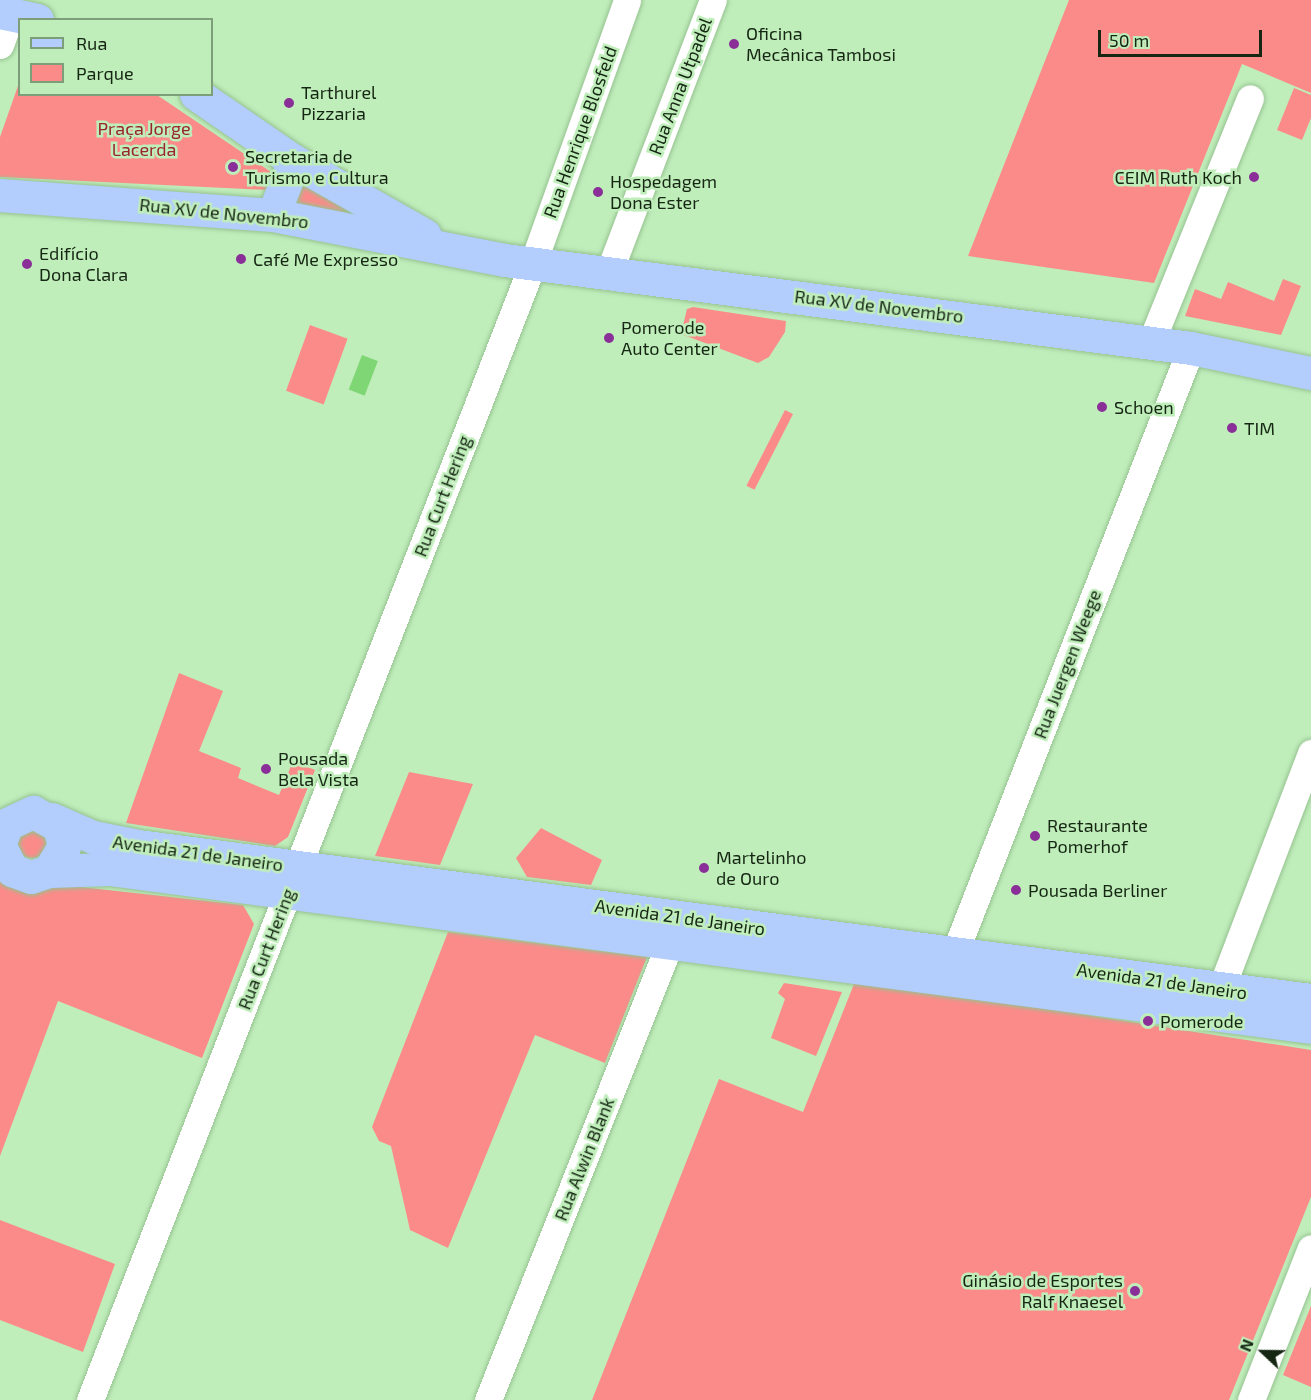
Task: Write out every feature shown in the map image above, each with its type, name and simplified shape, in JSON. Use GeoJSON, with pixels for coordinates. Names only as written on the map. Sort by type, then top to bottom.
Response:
{"type":"FeatureCollection","features":[{"type":"Feature","properties":{"kind":"main road","name":"Rua XV de Novembro"},"geometry":{"type":"LineString","coordinates":[[199,96],[294,161],[447,247]]}},
{"type":"Feature","properties":{"kind":"main road"},"geometry":{"type":"LineString","coordinates":[[273,214],[294,161]]}},
{"type":"Feature","properties":{"kind":"main road","name":"Rua XV de Novembro"},"geometry":{"type":"LineString","coordinates":[[0,195],[273,214],[533,263],[1151,342],[1311,373]]}},
{"type":"Feature","properties":{"kind":"main road"},"geometry":{"type":"LineString","coordinates":[[33,812],[52,819],[64,846],[49,871],[30,877],[4,843],[33,812]]}},
{"type":"Feature","properties":{"kind":"main road","name":"Avenida 21 de Janeiro"},"geometry":{"type":"LineString","coordinates":[[52,819],[112,841],[293,880]]}},
{"type":"Feature","properties":{"kind":"main road","name":"Avenida 21 de Janeiro"},"geometry":{"type":"LineString","coordinates":[[49,871],[109,869],[293,880],[1216,1001],[1311,1027]]}},
{"type":"Feature","properties":{"kind":"main road","name":"Avenida 21 de Janeiro"},"geometry":{"type":"LineString","coordinates":[[1216,1001],[1311,1000]]}},
{"type":"Feature","properties":{"kind":"street","name":"Rua Henrique Blosfeld"},"geometry":{"type":"LineString","coordinates":[[533,263],[627,0]]}},
{"type":"Feature","properties":{"kind":"street","name":"Rua Anna Utpadel"},"geometry":{"type":"LineString","coordinates":[[609,272],[712,0]]}},
{"type":"Feature","properties":{"kind":"street"},"geometry":{"type":"LineString","coordinates":[[0,45],[16,15]]}},
{"type":"Feature","properties":{"kind":"street"},"geometry":{"type":"LineString","coordinates":[[1151,342],[1250,98]]}},
{"type":"Feature","properties":{"kind":"street","name":"Rua Curt Hering"},"geometry":{"type":"LineString","coordinates":[[90,1400],[533,263]]}},
{"type":"Feature","properties":{"kind":"street","name":"Rua Juergen Weege"},"geometry":{"type":"LineString","coordinates":[[949,966],[1191,348]]}},
{"type":"Feature","properties":{"kind":"street"},"geometry":{"type":"LineString","coordinates":[[1216,1001],[1311,753]]}},
{"type":"Feature","properties":{"kind":"street","name":"Rua Alwin Blank"},"geometry":{"type":"LineString","coordinates":[[488,1400],[675,930]]}},
{"type":"Feature","properties":{"kind":"street"},"geometry":{"type":"LineString","coordinates":[[1251,1400],[1311,1248]]}},
{"type":"Feature","properties":{"kind":"green space"},"geometry":{"type":"Polygon","coordinates":[[[1069,0],[1311,0],[1311,93],[1242,64],[1154,283],[968,256],[1069,0]]]}},
{"type":"Feature","properties":{"kind":"green space","name":"Praça Jorge Lacerda"},"geometry":{"type":"Polygon","coordinates":[[[18,86],[18,96],[158,96],[274,174],[268,190],[0,177],[0,137],[18,86]]]}},
{"type":"Feature","properties":{"kind":"green space"},"geometry":{"type":"Polygon","coordinates":[[[1294,88],[1311,95],[1311,118],[1302,140],[1277,130],[1294,88]]]}},
{"type":"Feature","properties":{"kind":"green space"},"geometry":{"type":"Polygon","coordinates":[[[303,181],[401,230],[294,204],[303,181]]]}},
{"type":"Feature","properties":{"kind":"green space"},"geometry":{"type":"Polygon","coordinates":[[[1283,279],[1301,286],[1281,335],[1185,316],[1195,289],[1221,299],[1228,282],[1274,301],[1283,279]]]}},
{"type":"Feature","properties":{"kind":"green space"},"geometry":{"type":"Polygon","coordinates":[[[693,307],[786,321],[785,332],[769,357],[758,363],[681,334],[687,309],[693,307]]]}},
{"type":"Feature","properties":{"kind":"green space"},"geometry":{"type":"Polygon","coordinates":[[[310,325],[348,339],[324,404],[286,391],[310,325]]]}},
{"type":"Feature","properties":{"kind":"green space"},"geometry":{"type":"Polygon","coordinates":[[[785,410],[793,414],[754,490],[746,486],[785,410]]]}},
{"type":"Feature","properties":{"kind":"green space"},"geometry":{"type":"Polygon","coordinates":[[[179,673],[223,691],[199,751],[241,768],[238,778],[279,795],[293,761],[315,770],[288,837],[275,846],[126,823],[179,673]]]}},
{"type":"Feature","properties":{"kind":"green space"},"geometry":{"type":"Polygon","coordinates":[[[409,772],[473,784],[440,865],[375,856],[409,772]]]}},
{"type":"Feature","properties":{"kind":"green space"},"geometry":{"type":"Polygon","coordinates":[[[541,828],[602,860],[591,885],[527,877],[516,858],[541,828]]]}},
{"type":"Feature","properties":{"kind":"green space"},"geometry":{"type":"Polygon","coordinates":[[[32,830],[42,834],[46,844],[42,854],[32,858],[22,854],[18,844],[22,834],[32,830]]]}},
{"type":"Feature","properties":{"kind":"green space"},"geometry":{"type":"Polygon","coordinates":[[[0,878],[243,905],[254,924],[202,1058],[58,1001],[0,1156],[0,878]]]}},
{"type":"Feature","properties":{"kind":"green space"},"geometry":{"type":"Polygon","coordinates":[[[448,932],[647,957],[605,1063],[535,1035],[448,1248],[410,1230],[391,1146],[379,1141],[372,1127],[448,932]]]}},
{"type":"Feature","properties":{"kind":"green space"},"geometry":{"type":"Polygon","coordinates":[[[856,979],[1311,1050],[1311,1197],[1229,1400],[592,1400],[719,1079],[803,1112],[856,979]]]}},
{"type":"Feature","properties":{"kind":"green space"},"geometry":{"type":"Polygon","coordinates":[[[784,983],[842,992],[816,1056],[771,1038],[785,999],[778,993],[784,983]]]}},
{"type":"Feature","properties":{"kind":"green space"},"geometry":{"type":"Polygon","coordinates":[[[0,1220],[115,1264],[83,1352],[0,1320],[0,1220]]]}},
{"type":"Feature","properties":{"kind":"green space"},"geometry":{"type":"Polygon","coordinates":[[[1311,1306],[1311,1387],[1283,1375],[1311,1306]]]}},
{"type":"Feature","properties":{"kind":"shaded area"},"geometry":{"type":"Polygon","coordinates":[[[362,355],[378,361],[365,396],[349,390],[362,355]]]}},
{"type":"Feature","properties":{"kind":"place","name":"Oficina Mecânica Tambosi"},"geometry":{"type":"Point","coordinates":[734,44]}},
{"type":"Feature","properties":{"kind":"place","name":"Tarthurel Pizzaria"},"geometry":{"type":"Point","coordinates":[289,103]}},
{"type":"Feature","properties":{"kind":"place","name":"Secretaria de Turismo e Cultura"},"geometry":{"type":"Point","coordinates":[233,167]}},
{"type":"Feature","properties":{"kind":"place","name":"CEIM Ruth Koch"},"geometry":{"type":"Point","coordinates":[1254,177]}},
{"type":"Feature","properties":{"kind":"place","name":"Hospedagem Dona Ester"},"geometry":{"type":"Point","coordinates":[598,192]}},
{"type":"Feature","properties":{"kind":"place","name":"Café Me Expresso"},"geometry":{"type":"Point","coordinates":[241,259]}},
{"type":"Feature","properties":{"kind":"place","name":"Edifício Dona Clara"},"geometry":{"type":"Point","coordinates":[27,264]}},
{"type":"Feature","properties":{"kind":"place","name":"Pomerode Auto Center"},"geometry":{"type":"Point","coordinates":[609,338]}},
{"type":"Feature","properties":{"kind":"place","name":"Schoen"},"geometry":{"type":"Point","coordinates":[1102,407]}},
{"type":"Feature","properties":{"kind":"place","name":"TIM"},"geometry":{"type":"Point","coordinates":[1232,428]}},
{"type":"Feature","properties":{"kind":"place","name":"Pousada Bela Vista"},"geometry":{"type":"Point","coordinates":[266,769]}},
{"type":"Feature","properties":{"kind":"place","name":"Restaurante Pomerhof"},"geometry":{"type":"Point","coordinates":[1035,836]}},
{"type":"Feature","properties":{"kind":"place","name":"Martelinho de Ouro"},"geometry":{"type":"Point","coordinates":[704,868]}},
{"type":"Feature","properties":{"kind":"place","name":"Pousada Berliner"},"geometry":{"type":"Point","coordinates":[1016,890]}},
{"type":"Feature","properties":{"kind":"place","name":"Pomerode"},"geometry":{"type":"Point","coordinates":[1148,1021]}},
{"type":"Feature","properties":{"kind":"place","name":"Ginásio de Esportes Ralf Knaesel"},"geometry":{"type":"Point","coordinates":[1135,1291]}}]}
